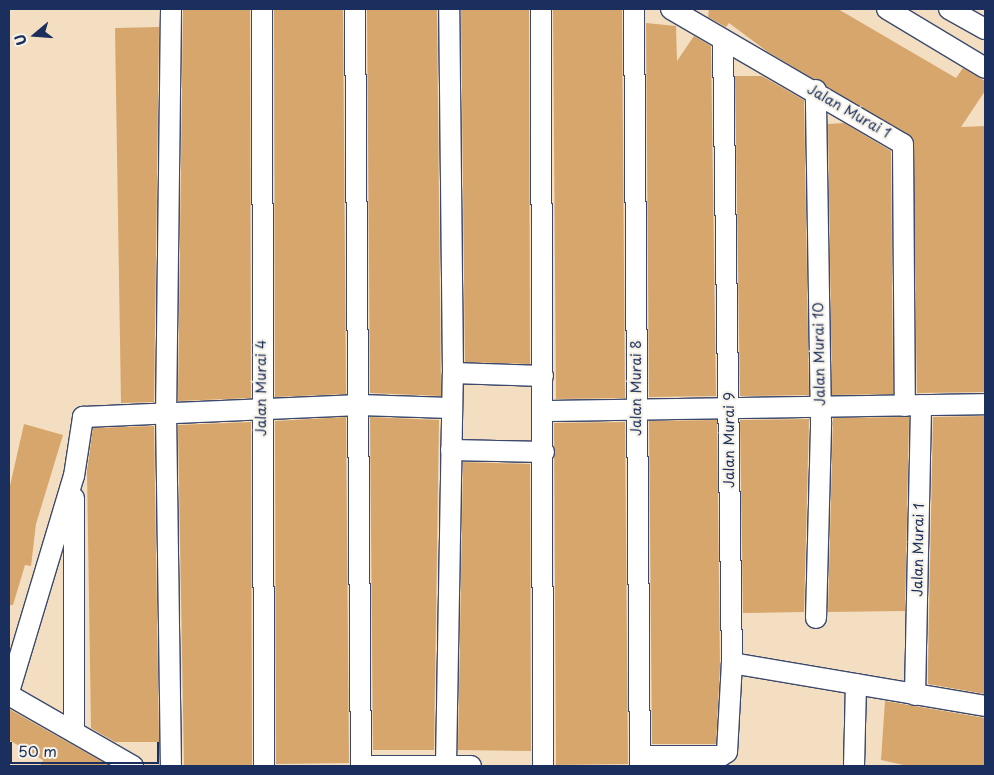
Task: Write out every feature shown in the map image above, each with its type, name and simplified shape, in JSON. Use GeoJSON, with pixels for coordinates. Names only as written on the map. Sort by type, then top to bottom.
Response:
{"type":"FeatureCollection","features":[{"type":"Feature","properties":{"kind":"street"},"geometry":{"type":"LineString","coordinates":[[171,9],[166,411],[171,766]]}},
{"type":"Feature","properties":{"kind":"street","name":"Jalan Murai 4"},"geometry":{"type":"LineString","coordinates":[[262,9],[260,409],[264,766]]}},
{"type":"Feature","properties":{"kind":"street"},"geometry":{"type":"LineString","coordinates":[[355,9],[360,405],[361,766]]}},
{"type":"Feature","properties":{"kind":"street"},"geometry":{"type":"LineString","coordinates":[[446,765],[452,450],[450,408],[453,373],[448,9]]}},
{"type":"Feature","properties":{"kind":"street"},"geometry":{"type":"LineString","coordinates":[[541,9],[544,411],[543,766]]}},
{"type":"Feature","properties":{"kind":"street","name":"Jalan Murai 8"},"geometry":{"type":"LineString","coordinates":[[634,9],[640,761]]}},
{"type":"Feature","properties":{"kind":"street"},"geometry":{"type":"LineString","coordinates":[[887,9],[985,68]]}},
{"type":"Feature","properties":{"kind":"street"},"geometry":{"type":"LineString","coordinates":[[949,9],[982,22]]}},
{"type":"Feature","properties":{"kind":"street","name":"Jalan Murai 1"},"geometry":{"type":"LineString","coordinates":[[682,11],[723,40],[816,90],[899,140],[905,150],[913,406],[915,696]]}},
{"type":"Feature","properties":{"kind":"street","name":"Jalan Murai 9"},"geometry":{"type":"LineString","coordinates":[[640,761],[725,754],[732,662],[723,40]]}},
{"type":"Feature","properties":{"kind":"street","name":"Jalan Murai 10"},"geometry":{"type":"LineString","coordinates":[[816,90],[820,407],[816,618]]}},
{"type":"Feature","properties":{"kind":"street"},"geometry":{"type":"LineString","coordinates":[[453,373],[543,376]]}},
{"type":"Feature","properties":{"kind":"street"},"geometry":{"type":"LineString","coordinates":[[544,411],[985,404]]}},
{"type":"Feature","properties":{"kind":"street"},"geometry":{"type":"LineString","coordinates":[[133,766],[9,694],[74,476],[83,417],[166,411],[360,405],[450,408]]}},
{"type":"Feature","properties":{"kind":"street"},"geometry":{"type":"LineString","coordinates":[[452,450],[544,452]]}},
{"type":"Feature","properties":{"kind":"street"},"geometry":{"type":"LineString","coordinates":[[74,476],[74,732]]}},
{"type":"Feature","properties":{"kind":"street"},"geometry":{"type":"LineString","coordinates":[[732,662],[915,696],[985,706]]}},
{"type":"Feature","properties":{"kind":"street"},"geometry":{"type":"LineString","coordinates":[[854,766],[856,684]]}},
{"type":"Feature","properties":{"kind":"street"},"geometry":{"type":"LineString","coordinates":[[372,766],[471,766]]}},
{"type":"Feature","properties":{"kind":"building"},"geometry":{"type":"Polygon","coordinates":[[[183,9],[250,9],[251,398],[178,401],[183,9]]]}},
{"type":"Feature","properties":{"kind":"building"},"geometry":{"type":"Polygon","coordinates":[[[274,9],[343,9],[346,394],[275,397],[274,9]]]}},
{"type":"Feature","properties":{"kind":"building"},"geometry":{"type":"Polygon","coordinates":[[[367,9],[437,9],[441,396],[370,393],[367,9]]]}},
{"type":"Feature","properties":{"kind":"building"},"geometry":{"type":"Polygon","coordinates":[[[461,9],[529,9],[530,364],[465,362],[461,9]]]}},
{"type":"Feature","properties":{"kind":"building"},"geometry":{"type":"Polygon","coordinates":[[[553,9],[622,9],[625,398],[556,399],[553,9]]]}},
{"type":"Feature","properties":{"kind":"building"},"geometry":{"type":"Polygon","coordinates":[[[709,9],[838,9],[956,78],[963,68],[985,81],[985,91],[961,127],[985,126],[985,392],[917,393],[913,138],[768,52],[729,23],[726,27],[708,17],[709,9]]]}},
{"type":"Feature","properties":{"kind":"building"},"geometry":{"type":"Polygon","coordinates":[[[646,23],[676,26],[677,61],[694,36],[711,46],[716,396],[649,397],[646,23]]]}},
{"type":"Feature","properties":{"kind":"building"},"geometry":{"type":"Polygon","coordinates":[[[159,27],[154,402],[121,403],[115,28],[159,27]]]}},
{"type":"Feature","properties":{"kind":"building"},"geometry":{"type":"Polygon","coordinates":[[[735,76],[762,76],[804,100],[809,395],[740,396],[735,76]]]}},
{"type":"Feature","properties":{"kind":"building"},"geometry":{"type":"Polygon","coordinates":[[[844,123],[891,151],[893,394],[832,395],[828,124],[844,123]]]}},
{"type":"Feature","properties":{"kind":"building"},"geometry":{"type":"Polygon","coordinates":[[[985,416],[985,694],[928,684],[928,664],[933,417],[985,416]]]}},
{"type":"Feature","properties":{"kind":"building"},"geometry":{"type":"Polygon","coordinates":[[[346,417],[349,763],[276,764],[275,421],[346,417]]]}},
{"type":"Feature","properties":{"kind":"building"},"geometry":{"type":"Polygon","coordinates":[[[370,417],[439,420],[434,750],[373,750],[370,417]]]}},
{"type":"Feature","properties":{"kind":"building"},"geometry":{"type":"Polygon","coordinates":[[[909,417],[905,611],[828,612],[833,418],[909,417]]]}},
{"type":"Feature","properties":{"kind":"building"},"geometry":{"type":"Polygon","coordinates":[[[809,419],[804,612],[743,613],[740,420],[809,419]]]}},
{"type":"Feature","properties":{"kind":"building"},"geometry":{"type":"Polygon","coordinates":[[[717,420],[720,666],[716,744],[652,744],[649,421],[717,420]]]}},
{"type":"Feature","properties":{"kind":"building"},"geometry":{"type":"Polygon","coordinates":[[[251,422],[252,766],[184,766],[178,425],[251,422]]]}},
{"type":"Feature","properties":{"kind":"building"},"geometry":{"type":"Polygon","coordinates":[[[625,422],[628,764],[556,765],[554,423],[625,422]]]}},
{"type":"Feature","properties":{"kind":"building"},"geometry":{"type":"Polygon","coordinates":[[[24,424],[63,435],[36,524],[31,566],[25,565],[13,605],[9,605],[9,490],[24,424]]]}},
{"type":"Feature","properties":{"kind":"building"},"geometry":{"type":"Polygon","coordinates":[[[154,426],[159,742],[115,742],[91,728],[87,471],[93,428],[154,426]]]}},
{"type":"Feature","properties":{"kind":"building"},"geometry":{"type":"Polygon","coordinates":[[[463,462],[530,464],[531,751],[458,750],[463,462]]]}},
{"type":"Feature","properties":{"kind":"building"},"geometry":{"type":"Polygon","coordinates":[[[885,701],[985,718],[985,766],[908,766],[881,760],[885,701]]]}},
{"type":"Feature","properties":{"kind":"building"},"geometry":{"type":"Polygon","coordinates":[[[9,709],[110,766],[40,766],[43,760],[9,740],[9,709]]]}}]}
